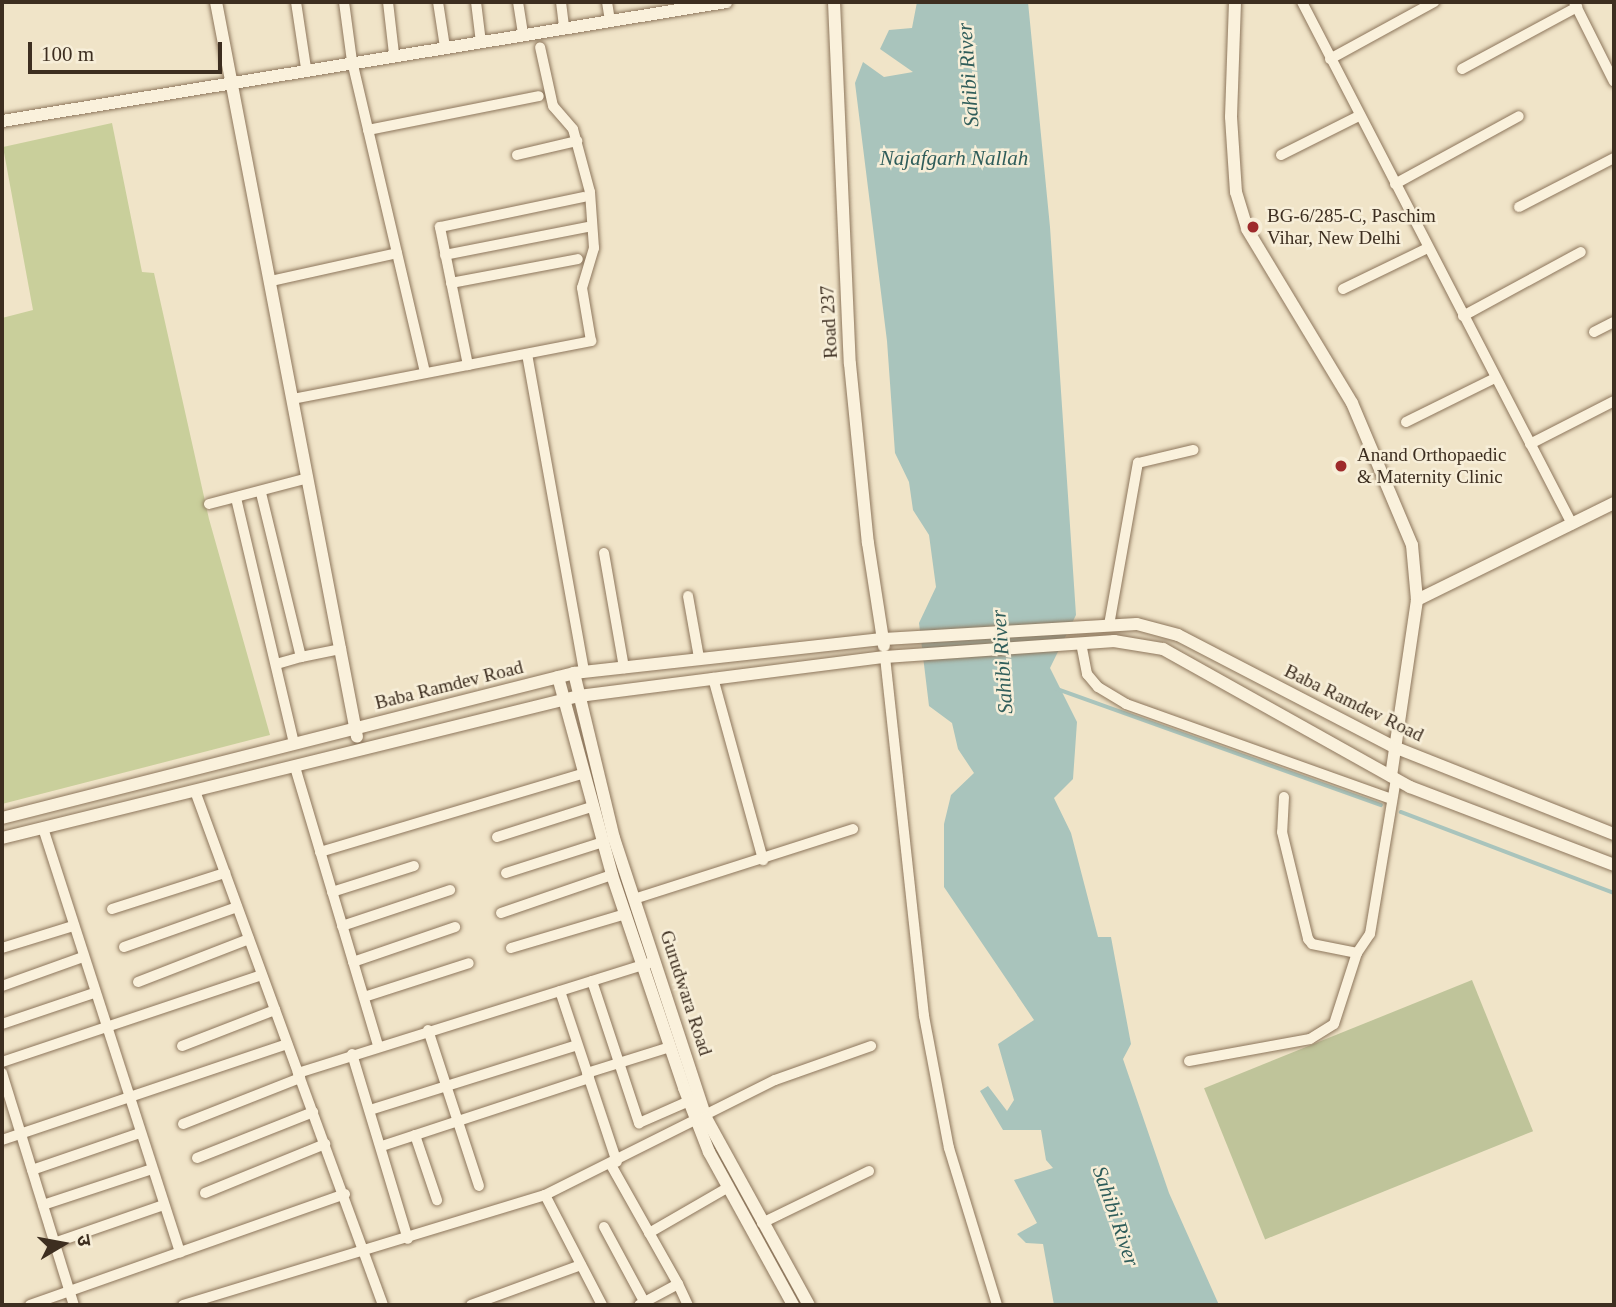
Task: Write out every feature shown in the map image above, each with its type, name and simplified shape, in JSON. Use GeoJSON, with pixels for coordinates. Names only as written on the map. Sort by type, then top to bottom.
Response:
{"type":"FeatureCollection","features":[{"type":"Feature","properties":{"kind":"street"},"geometry":{"type":"LineString","coordinates":[[216,2],[233,79],[359,749]]}},
{"type":"Feature","properties":{"kind":"street"},"geometry":{"type":"LineString","coordinates":[[296,2],[306,68]]}},
{"type":"Feature","properties":{"kind":"street"},"geometry":{"type":"LineString","coordinates":[[344,2],[352,61],[425,373]]}},
{"type":"Feature","properties":{"kind":"street"},"geometry":{"type":"LineString","coordinates":[[388,2],[394,54]]}},
{"type":"Feature","properties":{"kind":"street"},"geometry":{"type":"LineString","coordinates":[[438,2],[445,47]]}},
{"type":"Feature","properties":{"kind":"street"},"geometry":{"type":"LineString","coordinates":[[476,2],[481,40]]}},
{"type":"Feature","properties":{"kind":"street"},"geometry":{"type":"LineString","coordinates":[[518,2],[523,34]]}},
{"type":"Feature","properties":{"kind":"street"},"geometry":{"type":"LineString","coordinates":[[561,2],[564,27]]}},
{"type":"Feature","properties":{"kind":"street"},"geometry":{"type":"LineString","coordinates":[[607,2],[610,20]]}},
{"type":"Feature","properties":{"kind":"street"},"geometry":{"type":"LineString","coordinates":[[2,121],[233,79],[610,20],[648,8],[726,2]]}},
{"type":"Feature","properties":{"kind":"street","name":"Road 237"},"geometry":{"type":"LineString","coordinates":[[834,2],[850,364],[868,543],[885,657]]}},
{"type":"Feature","properties":{"kind":"street"},"geometry":{"type":"LineString","coordinates":[[1189,1060],[1325,1033],[1340,1013],[1357,953],[1370,934],[1394,777],[1394,747],[1417,600],[1412,545],[1352,403],[1247,229],[1236,192],[1231,117],[1235,2]]}},
{"type":"Feature","properties":{"kind":"street"},"geometry":{"type":"LineString","coordinates":[[1302,2],[1329,59],[1572,524]]}},
{"type":"Feature","properties":{"kind":"street"},"geometry":{"type":"LineString","coordinates":[[1329,59],[1434,2]]}},
{"type":"Feature","properties":{"kind":"street"},"geometry":{"type":"LineString","coordinates":[[1462,69],[1575,4],[1614,81]]}},
{"type":"Feature","properties":{"kind":"street"},"geometry":{"type":"LineString","coordinates":[[293,399],[592,341],[582,288],[594,240],[577,141],[573,129],[553,106],[540,47]]}},
{"type":"Feature","properties":{"kind":"street"},"geometry":{"type":"LineString","coordinates":[[368,130],[539,96]]}},
{"type":"Feature","properties":{"kind":"street"},"geometry":{"type":"LineString","coordinates":[[1281,155],[1359,116]]}},
{"type":"Feature","properties":{"kind":"street"},"geometry":{"type":"LineString","coordinates":[[1395,184],[1519,117]]}},
{"type":"Feature","properties":{"kind":"street"},"geometry":{"type":"LineString","coordinates":[[517,155],[577,141]]}},
{"type":"Feature","properties":{"kind":"street"},"geometry":{"type":"LineString","coordinates":[[1519,208],[1614,158]]}},
{"type":"Feature","properties":{"kind":"street"},"geometry":{"type":"LineString","coordinates":[[468,365],[440,228],[584,197]]}},
{"type":"Feature","properties":{"kind":"street"},"geometry":{"type":"LineString","coordinates":[[445,255],[588,227]]}},
{"type":"Feature","properties":{"kind":"street"},"geometry":{"type":"LineString","coordinates":[[1343,289],[1428,248]]}},
{"type":"Feature","properties":{"kind":"street"},"geometry":{"type":"LineString","coordinates":[[1463,316],[1581,252]]}},
{"type":"Feature","properties":{"kind":"street"},"geometry":{"type":"LineString","coordinates":[[271,281],[397,253]]}},
{"type":"Feature","properties":{"kind":"street"},"geometry":{"type":"LineString","coordinates":[[451,283],[578,259]]}},
{"type":"Feature","properties":{"kind":"street"},"geometry":{"type":"LineString","coordinates":[[1594,332],[1614,322]]}},
{"type":"Feature","properties":{"kind":"street"},"geometry":{"type":"LineString","coordinates":[[527,354],[579,673]]}},
{"type":"Feature","properties":{"kind":"street"},"geometry":{"type":"LineString","coordinates":[[1406,422],[1495,378]]}},
{"type":"Feature","properties":{"kind":"street"},"geometry":{"type":"LineString","coordinates":[[1530,444],[1614,401]]}},
{"type":"Feature","properties":{"kind":"street"},"geometry":{"type":"LineString","coordinates":[[1109,625],[1138,463],[1193,450]]}},
{"type":"Feature","properties":{"kind":"street"},"geometry":{"type":"LineString","coordinates":[[209,504],[261,493],[308,478]]}},
{"type":"Feature","properties":{"kind":"street"},"geometry":{"type":"LineString","coordinates":[[261,493],[301,657]]}},
{"type":"Feature","properties":{"kind":"street"},"geometry":{"type":"LineString","coordinates":[[236,498],[294,744]]}},
{"type":"Feature","properties":{"kind":"street"},"geometry":{"type":"LineString","coordinates":[[1417,600],[1614,503]]}},
{"type":"Feature","properties":{"kind":"street"},"geometry":{"type":"LineString","coordinates":[[604,553],[624,668]]}},
{"type":"Feature","properties":{"kind":"street"},"geometry":{"type":"LineString","coordinates":[[688,596],[699,658]]}},
{"type":"Feature","properties":{"kind":"street","name":"Baba Ramdev Road"},"geometry":{"type":"LineString","coordinates":[[2,818],[579,673],[884,639],[1137,624],[1178,635],[1394,747],[1614,834]]}},
{"type":"Feature","properties":{"kind":"street"},"geometry":{"type":"LineString","coordinates":[[1080,626],[1079,643],[1087,674],[1098,687],[1126,704],[1391,799]]}},
{"type":"Feature","properties":{"kind":"street"},"geometry":{"type":"LineString","coordinates":[[2,838],[579,696],[885,657],[1114,641],[1163,649],[1394,777],[1614,864]]}},
{"type":"Feature","properties":{"kind":"street"},"geometry":{"type":"LineString","coordinates":[[276,664],[341,649]]}},
{"type":"Feature","properties":{"kind":"street"},"geometry":{"type":"LineString","coordinates":[[885,657],[924,1016],[949,1148],[996,1305]]}},
{"type":"Feature","properties":{"kind":"street","name":"Gurudwara Road"},"geometry":{"type":"LineString","coordinates":[[579,673],[579,696],[604,802],[656,962],[702,1120],[727,1188],[793,1305]]}},
{"type":"Feature","properties":{"kind":"street","name":"Gurudwara Road"},"geometry":{"type":"LineString","coordinates":[[558,677],[582,774],[612,875],[689,1101],[809,1305]]}},
{"type":"Feature","properties":{"kind":"street"},"geometry":{"type":"LineString","coordinates":[[713,678],[763,860]]}},
{"type":"Feature","properties":{"kind":"street"},"geometry":{"type":"LineString","coordinates":[[295,767],[378,1045]]}},
{"type":"Feature","properties":{"kind":"street"},"geometry":{"type":"LineString","coordinates":[[320,852],[582,774]]}},
{"type":"Feature","properties":{"kind":"street"},"geometry":{"type":"LineString","coordinates":[[195,791],[345,1194],[383,1305]]}},
{"type":"Feature","properties":{"kind":"street"},"geometry":{"type":"LineString","coordinates":[[1284,797],[1282,832],[1308,939],[1312,944],[1357,953]]}},
{"type":"Feature","properties":{"kind":"street"},"geometry":{"type":"LineString","coordinates":[[497,837],[592,807]]}},
{"type":"Feature","properties":{"kind":"street"},"geometry":{"type":"LineString","coordinates":[[43,828],[94,993],[180,1252]]}},
{"type":"Feature","properties":{"kind":"street"},"geometry":{"type":"LineString","coordinates":[[634,899],[763,860],[853,829]]}},
{"type":"Feature","properties":{"kind":"street"},"geometry":{"type":"LineString","coordinates":[[506,873],[603,842]]}},
{"type":"Feature","properties":{"kind":"street"},"geometry":{"type":"LineString","coordinates":[[332,892],[414,866]]}},
{"type":"Feature","properties":{"kind":"street"},"geometry":{"type":"LineString","coordinates":[[112,909],[225,873]]}},
{"type":"Feature","properties":{"kind":"street"},"geometry":{"type":"LineString","coordinates":[[501,913],[612,875]]}},
{"type":"Feature","properties":{"kind":"street"},"geometry":{"type":"LineString","coordinates":[[342,926],[450,890]]}},
{"type":"Feature","properties":{"kind":"street"},"geometry":{"type":"LineString","coordinates":[[124,947],[237,907]]}},
{"type":"Feature","properties":{"kind":"street"},"geometry":{"type":"LineString","coordinates":[[511,948],[626,914]]}},
{"type":"Feature","properties":{"kind":"street"},"geometry":{"type":"LineString","coordinates":[[2,948],[73,926]]}},
{"type":"Feature","properties":{"kind":"street"},"geometry":{"type":"LineString","coordinates":[[353,962],[455,927]]}},
{"type":"Feature","properties":{"kind":"street"},"geometry":{"type":"LineString","coordinates":[[138,982],[249,939]]}},
{"type":"Feature","properties":{"kind":"street"},"geometry":{"type":"LineString","coordinates":[[2,986],[83,957]]}},
{"type":"Feature","properties":{"kind":"street"},"geometry":{"type":"LineString","coordinates":[[183,1124],[378,1045],[656,962]]}},
{"type":"Feature","properties":{"kind":"street"},"geometry":{"type":"LineString","coordinates":[[364,997],[469,963]]}},
{"type":"Feature","properties":{"kind":"street"},"geometry":{"type":"LineString","coordinates":[[2,1062],[262,975]]}},
{"type":"Feature","properties":{"kind":"street"},"geometry":{"type":"LineString","coordinates":[[592,981],[639,1123],[689,1101]]}},
{"type":"Feature","properties":{"kind":"street"},"geometry":{"type":"LineString","coordinates":[[559,991],[614,1163],[688,1305]]}},
{"type":"Feature","properties":{"kind":"street"},"geometry":{"type":"LineString","coordinates":[[2,1024],[94,993]]}},
{"type":"Feature","properties":{"kind":"street"},"geometry":{"type":"LineString","coordinates":[[182,1046],[275,1010]]}},
{"type":"Feature","properties":{"kind":"street"},"geometry":{"type":"LineString","coordinates":[[428,1030],[443,1086],[479,1186]]}},
{"type":"Feature","properties":{"kind":"street"},"geometry":{"type":"LineString","coordinates":[[2,1140],[287,1044]]}},
{"type":"Feature","properties":{"kind":"street"},"geometry":{"type":"LineString","coordinates":[[370,1110],[578,1045]]}},
{"type":"Feature","properties":{"kind":"street"},"geometry":{"type":"LineString","coordinates":[[183,1305],[408,1239],[545,1195],[702,1120],[775,1080],[871,1046]]}},
{"type":"Feature","properties":{"kind":"street"},"geometry":{"type":"LineString","coordinates":[[382,1146],[670,1047]]}},
{"type":"Feature","properties":{"kind":"street"},"geometry":{"type":"LineString","coordinates":[[352,1054],[408,1239]]}},
{"type":"Feature","properties":{"kind":"street"},"geometry":{"type":"LineString","coordinates":[[2,1073],[75,1305]]}},
{"type":"Feature","properties":{"kind":"street"},"geometry":{"type":"LineString","coordinates":[[197,1158],[313,1112]]}},
{"type":"Feature","properties":{"kind":"street"},"geometry":{"type":"LineString","coordinates":[[32,1170],[140,1133]]}},
{"type":"Feature","properties":{"kind":"street"},"geometry":{"type":"LineString","coordinates":[[415,1135],[437,1200]]}},
{"type":"Feature","properties":{"kind":"street"},"geometry":{"type":"LineString","coordinates":[[205,1194],[325,1144]]}},
{"type":"Feature","properties":{"kind":"street"},"geometry":{"type":"LineString","coordinates":[[43,1205],[152,1169]]}},
{"type":"Feature","properties":{"kind":"street"},"geometry":{"type":"LineString","coordinates":[[762,1223],[869,1171]]}},
{"type":"Feature","properties":{"kind":"street"},"geometry":{"type":"LineString","coordinates":[[649,1233],[727,1188]]}},
{"type":"Feature","properties":{"kind":"street"},"geometry":{"type":"LineString","coordinates":[[30,1305],[345,1194]]}},
{"type":"Feature","properties":{"kind":"street"},"geometry":{"type":"LineString","coordinates":[[545,1195],[602,1305]]}},
{"type":"Feature","properties":{"kind":"street"},"geometry":{"type":"LineString","coordinates":[[54,1243],[164,1205]]}},
{"type":"Feature","properties":{"kind":"street"},"geometry":{"type":"LineString","coordinates":[[604,1227],[643,1304],[678,1284]]}},
{"type":"Feature","properties":{"kind":"street"},"geometry":{"type":"LineString","coordinates":[[471,1305],[580,1265]]}},
{"type":"Feature","properties":{"kind":"green space"},"geometry":{"type":"Polygon","coordinates":[[[112,123],[142,272],[154,273],[209,519],[270,735],[2,804],[2,318],[33,310],[3,147],[112,123]]]}},
{"type":"Feature","properties":{"kind":"green space"},"geometry":{"type":"Polygon","coordinates":[[[1472,980],[1533,1131],[1265,1239],[1204,1088],[1472,980]]]}},
{"type":"Feature","properties":{"kind":"water","name":"Najafgarh Nallah"},"geometry":{"type":"Polygon","coordinates":[[[917,2],[1028,2],[1050,227],[1076,615],[1050,668],[1077,722],[1073,779],[1054,798],[1071,833],[1098,937],[1111,937],[1131,1044],[1123,1059],[1169,1193],[1219,1305],[1054,1305],[1043,1244],[1026,1243],[1017,1234],[1037,1223],[1014,1180],[1053,1168],[1046,1160],[1041,1130],[1003,1130],[980,1091],[988,1086],[1007,1111],[1014,1100],[998,1044],[1034,1020],[944,887],[944,824],[951,795],[974,773],[958,749],[952,723],[929,706],[919,623],[936,587],[929,535],[913,510],[909,482],[895,453],[887,341],[855,83],[863,62],[884,77],[913,72],[880,49],[889,30],[912,28],[917,2]]]}},
{"type":"Feature","properties":{"kind":"waterway"},"geometry":{"type":"LineString","coordinates":[[1057,689],[1381,805]]}},
{"type":"Feature","properties":{"kind":"waterway"},"geometry":{"type":"LineString","coordinates":[[1401,812],[1614,893]]}},
{"type":"Feature","properties":{"kind":"place","name":"BG-6/285-C, Paschim Vihar, New Delhi"},"geometry":{"type":"Point","coordinates":[1253,227]}},
{"type":"Feature","properties":{"kind":"place","name":"Anand Orthopaedic & Maternity Clinic"},"geometry":{"type":"Point","coordinates":[1341,466]}},
{"type":"Feature","properties":{"kind":"water label","name":"Sahibi River"},"geometry":{"type":"Point","coordinates":[968,75]}},
{"type":"Feature","properties":{"kind":"water label","name":"Sahibi River"},"geometry":{"type":"Point","coordinates":[1002,662]}},
{"type":"Feature","properties":{"kind":"water label","name":"Sahibi River"},"geometry":{"type":"Point","coordinates":[1116,1216]}}]}
